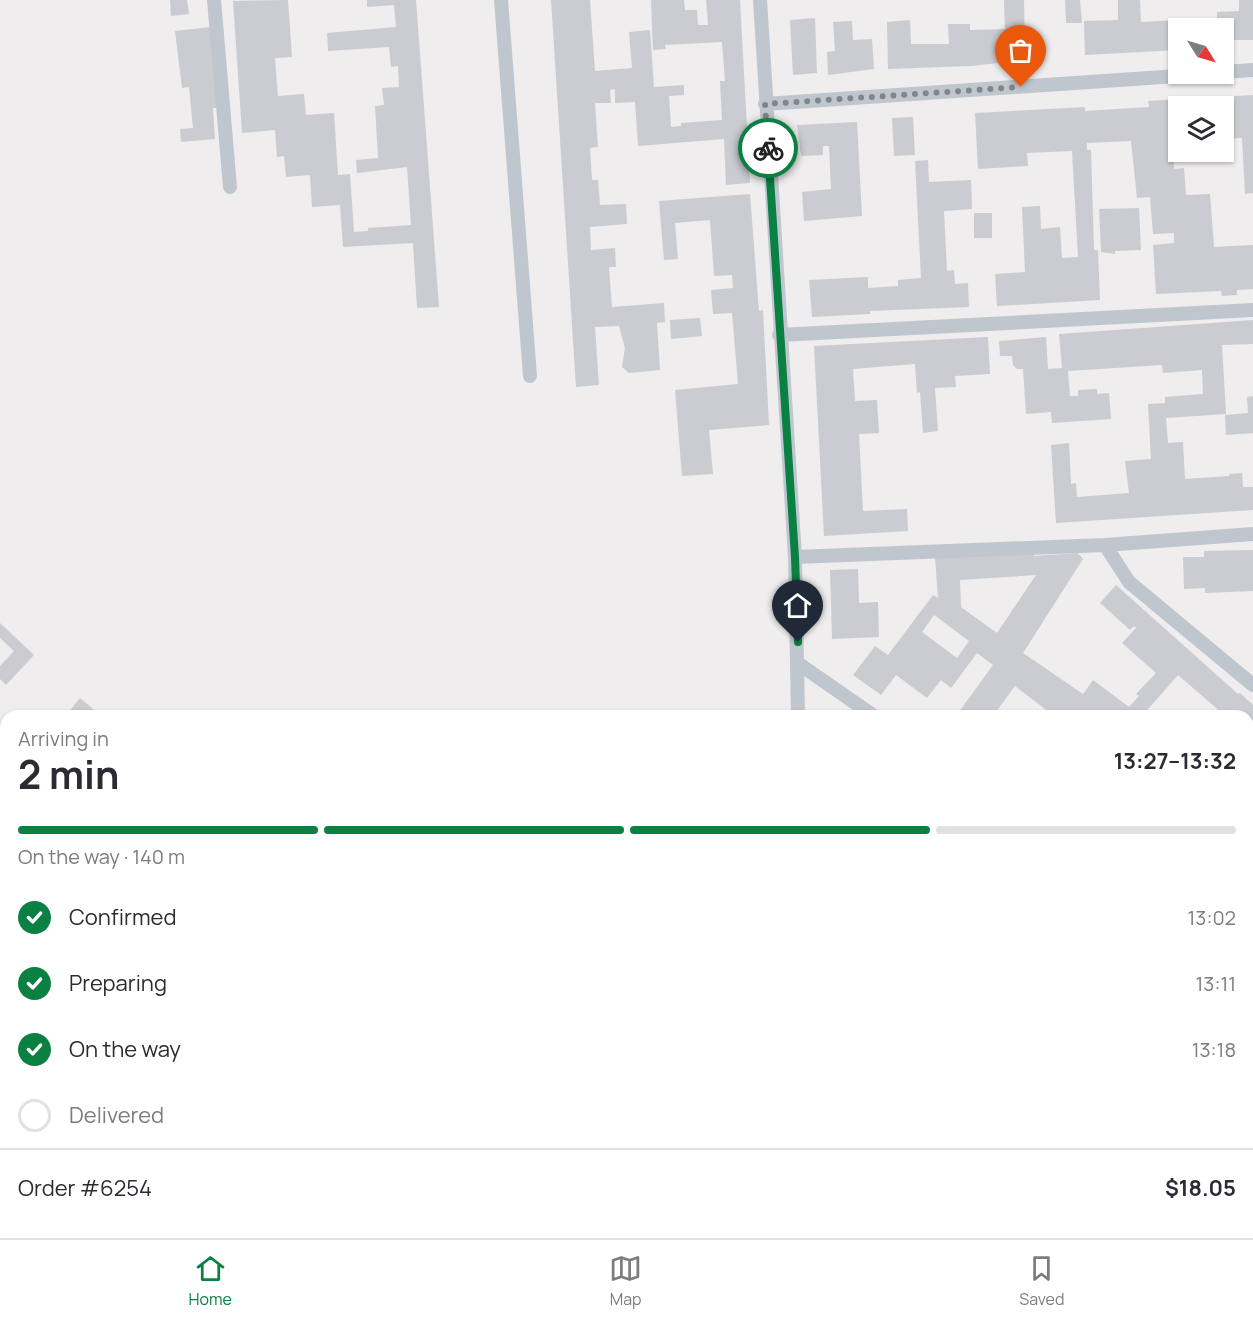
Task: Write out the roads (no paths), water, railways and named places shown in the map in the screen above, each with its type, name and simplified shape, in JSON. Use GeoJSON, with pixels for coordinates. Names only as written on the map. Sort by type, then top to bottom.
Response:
{"type":"FeatureCollection","features":[{"type":"Feature","properties":{"kind":"lane"},"geometry":{"type":"LineString","coordinates":[[214,0],[230,187]]}},
{"type":"Feature","properties":{"kind":"lane"},"geometry":{"type":"LineString","coordinates":[[501,0],[530,376]]}},
{"type":"Feature","properties":{"kind":"lane"},"geometry":{"type":"LineString","coordinates":[[760,0],[779,335],[795,557],[799,664],[798,710]]}},
{"type":"Feature","properties":{"kind":"lane"},"geometry":{"type":"LineString","coordinates":[[1234,71],[1253,70]]}},
{"type":"Feature","properties":{"kind":"lane"},"geometry":{"type":"LineString","coordinates":[[765,104],[1168,77]]}},
{"type":"Feature","properties":{"kind":"lane"},"geometry":{"type":"LineString","coordinates":[[779,335],[1253,310]]}},
{"type":"Feature","properties":{"kind":"lane"},"geometry":{"type":"LineString","coordinates":[[795,557],[1105,545],[1253,534]]}},
{"type":"Feature","properties":{"kind":"lane"},"geometry":{"type":"LineString","coordinates":[[1105,545],[1129,582],[1253,685]]}},
{"type":"Feature","properties":{"kind":"lane"},"geometry":{"type":"LineString","coordinates":[[799,664],[865,710]]}}]}
